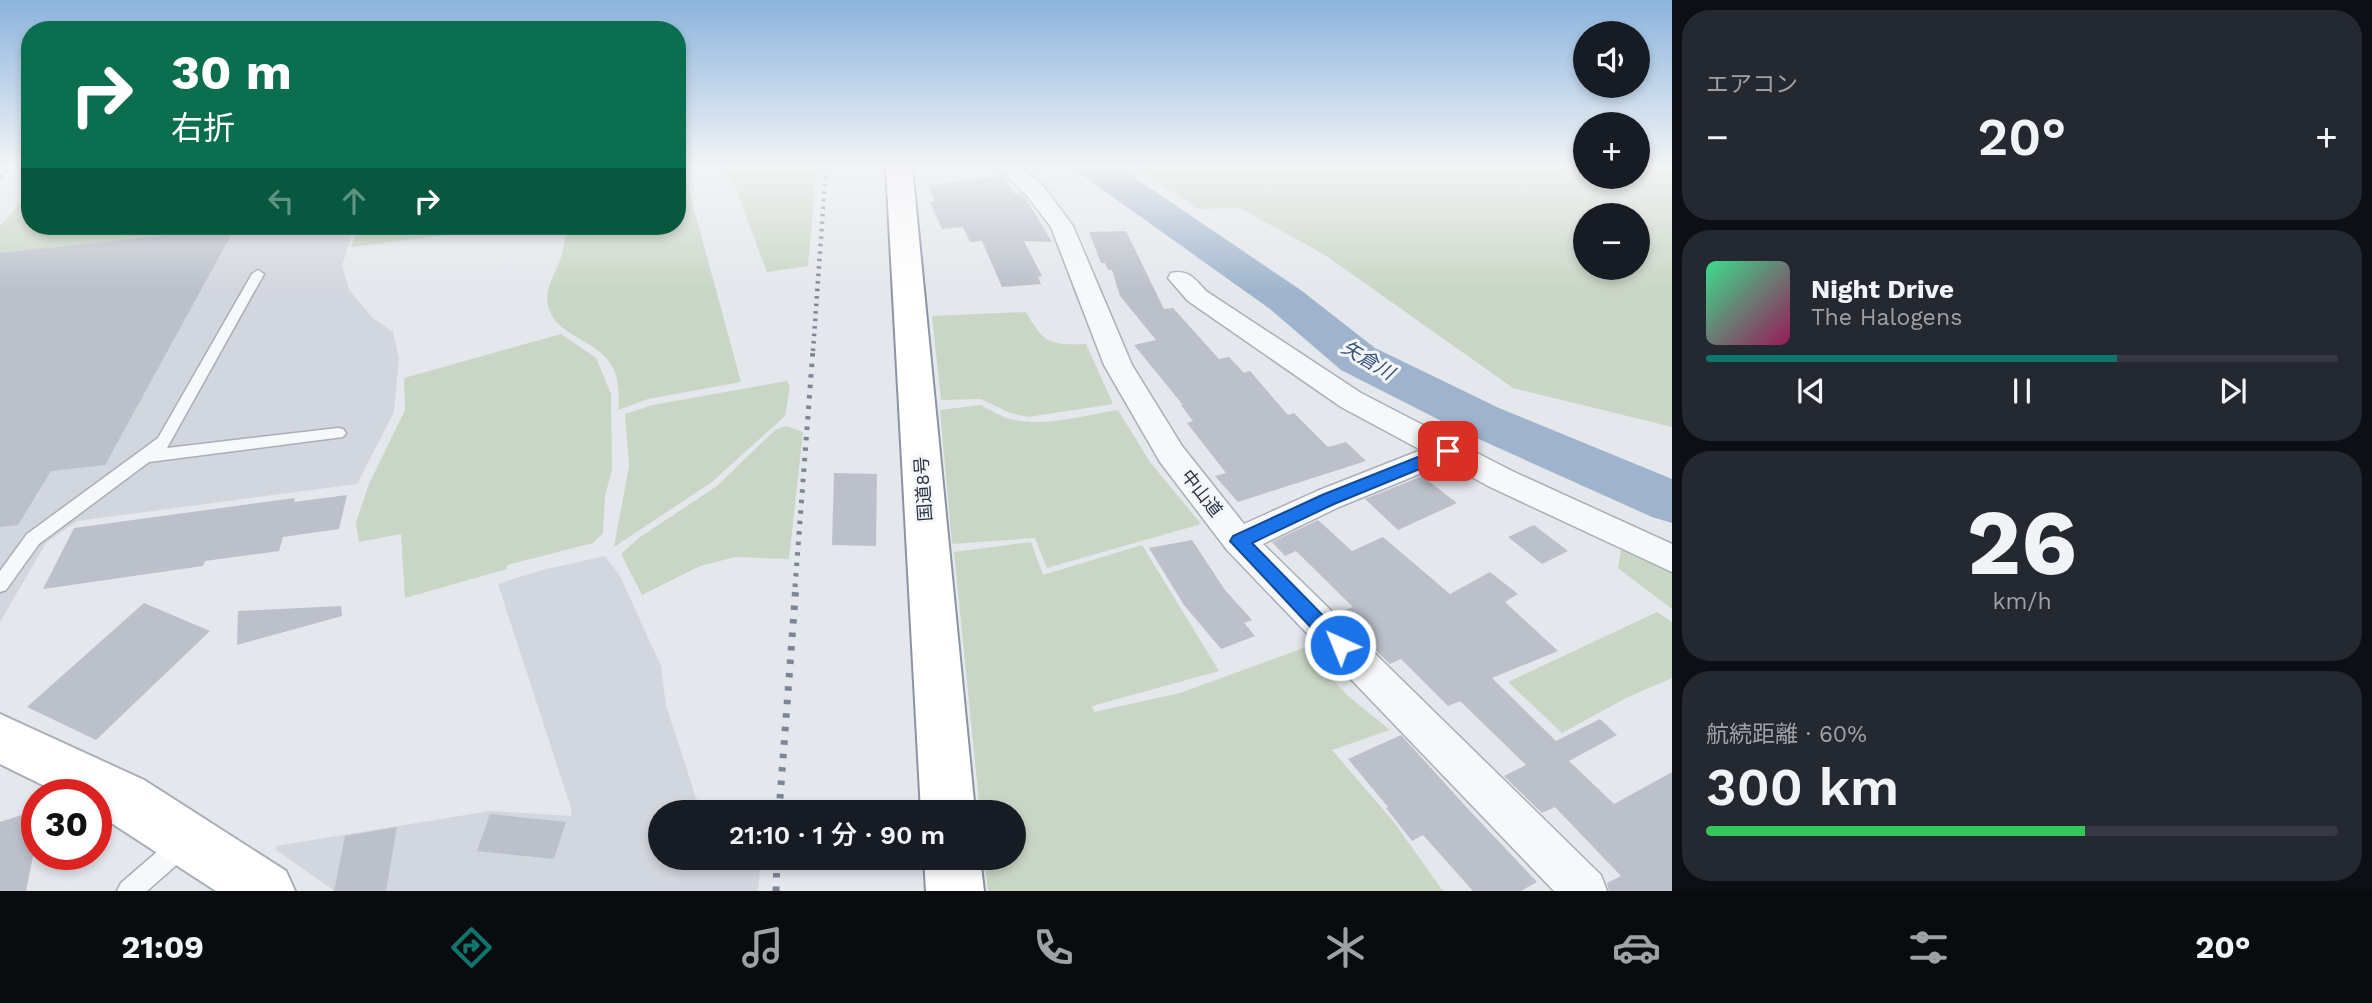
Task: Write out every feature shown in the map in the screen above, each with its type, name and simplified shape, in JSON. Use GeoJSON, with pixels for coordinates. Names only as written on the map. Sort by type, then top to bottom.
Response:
{"type":"FeatureCollection","features":[{"type":"Feature","properties":{"kind":"main road","name":"国道8号"},"geometry":{"type":"LineString","coordinates":[[902,209],[947,800]]}},
{"type":"Feature","properties":{"kind":"main road"},"geometry":{"type":"LineString","coordinates":[[0,738],[126,789],[188,840],[266,891]]}},
{"type":"Feature","properties":{"kind":"main road"},"geometry":{"type":"LineString","coordinates":[[953,870],[955,891]]}},
{"type":"Feature","properties":{"kind":"street","name":"中山道"},"geometry":{"type":"LineString","coordinates":[[1049,209],[1062,226],[1118,365],[1171,454],[1239,541],[1585,891]]}},
{"type":"Feature","properties":{"kind":"street"},"geometry":{"type":"LineString","coordinates":[[1180,278],[1197,296],[1351,400],[1501,479],[1672,558]]}},
{"type":"Feature","properties":{"kind":"street"},"geometry":{"type":"LineString","coordinates":[[1239,541],[1328,499],[1448,451]]}},
{"type":"Feature","properties":{"kind":"lane"},"geometry":{"type":"LineString","coordinates":[[0,584],[33,539],[164,442],[258,274]]}},
{"type":"Feature","properties":{"kind":"lane"},"geometry":{"type":"LineString","coordinates":[[146,456],[338,433]]}},
{"type":"Feature","properties":{"kind":"lane"},"geometry":{"type":"LineString","coordinates":[[129,891],[188,840]]}},
{"type":"Feature","properties":{"kind":"shaded area"},"geometry":{"type":"Polygon","coordinates":[[[171,235],[354,235],[342,266],[349,290],[373,318],[393,332],[399,358],[394,412],[357,484],[77,521],[46,543],[0,622],[0,253],[171,235]]]}},
{"type":"Feature","properties":{"kind":"shaded area"},"geometry":{"type":"Polygon","coordinates":[[[605,556],[620,576],[661,666],[666,705],[698,800],[648,800],[648,870],[760,870],[758,891],[335,891],[276,850],[276,846],[490,811],[571,816],[571,808],[498,584],[542,570],[605,556]]]}},
{"type":"Feature","properties":{"kind":"green space"},"geometry":{"type":"Polygon","coordinates":[[[16,209],[21,209],[21,235],[171,235],[0,253],[0,226],[16,209]]]}},
{"type":"Feature","properties":{"kind":"green space"},"geometry":{"type":"Polygon","coordinates":[[[686,209],[694,209],[741,382],[648,399],[618,410],[618,385],[613,367],[603,355],[554,319],[548,305],[549,287],[561,258],[565,235],[686,235],[686,209]]]}},
{"type":"Feature","properties":{"kind":"green space"},"geometry":{"type":"Polygon","coordinates":[[[743,209],[813,209],[808,266],[767,272],[743,209]]]}},
{"type":"Feature","properties":{"kind":"green space"},"geometry":{"type":"Polygon","coordinates":[[[1241,209],[1573,209],[1573,280],[1650,280],[1650,209],[1672,209],[1672,427],[1513,388],[1325,255],[1241,209]]]}},
{"type":"Feature","properties":{"kind":"green space"},"geometry":{"type":"Polygon","coordinates":[[[358,235],[448,235],[351,247],[358,235]]]}},
{"type":"Feature","properties":{"kind":"green space"},"geometry":{"type":"Polygon","coordinates":[[[1026,312],[1038,331],[1049,340],[1064,344],[1086,344],[1113,404],[1028,417],[1010,413],[981,399],[941,400],[932,316],[1026,312]]]}},
{"type":"Feature","properties":{"kind":"green space"},"geometry":{"type":"Polygon","coordinates":[[[561,334],[596,358],[611,394],[612,470],[605,496],[603,533],[593,543],[507,565],[507,569],[405,598],[401,534],[359,542],[356,522],[369,484],[405,410],[404,378],[561,334]]]}},
{"type":"Feature","properties":{"kind":"green space"},"geometry":{"type":"Polygon","coordinates":[[[787,381],[790,386],[785,416],[712,482],[614,547],[629,466],[625,414],[653,405],[787,381]]]}},
{"type":"Feature","properties":{"kind":"green space"},"geometry":{"type":"Polygon","coordinates":[[[981,405],[1010,419],[1036,422],[1118,410],[1150,462],[1201,524],[1047,568],[1035,538],[952,544],[940,410],[981,405]]]}},
{"type":"Feature","properties":{"kind":"green space"},"geometry":{"type":"Polygon","coordinates":[[[786,426],[803,432],[789,559],[735,557],[700,566],[642,595],[621,554],[640,537],[717,486],[775,430],[786,426]]]}},
{"type":"Feature","properties":{"kind":"green space"},"geometry":{"type":"Polygon","coordinates":[[[1031,542],[1043,575],[1142,545],[1219,671],[1092,706],[1094,712],[1180,693],[1304,648],[1348,696],[1390,730],[1332,750],[1393,821],[1443,891],[988,891],[985,870],[1026,870],[1026,800],[979,800],[954,552],[1031,542]]]}},
{"type":"Feature","properties":{"kind":"green space"},"geometry":{"type":"Polygon","coordinates":[[[1622,545],[1672,570],[1672,609],[1618,568],[1622,545]]]}},
{"type":"Feature","properties":{"kind":"green space"},"geometry":{"type":"Polygon","coordinates":[[[1657,612],[1672,622],[1672,678],[1628,697],[1562,733],[1508,682],[1657,612]]]}},
{"type":"Feature","properties":{"kind":"building"},"geometry":{"type":"Polygon","coordinates":[[[933,209],[1032,209],[1052,242],[1024,241],[1042,276],[1038,277],[1041,284],[1002,287],[982,241],[970,242],[963,227],[942,229],[933,209]]]}},
{"type":"Feature","properties":{"kind":"building"},"geometry":{"type":"Polygon","coordinates":[[[1126,231],[1164,309],[1173,308],[1219,359],[1229,357],[1244,373],[1250,371],[1288,415],[1294,413],[1328,447],[1346,442],[1366,461],[1238,502],[1215,476],[1226,473],[1187,423],[1193,421],[1183,405],[1134,345],[1156,340],[1120,296],[1112,270],[1108,270],[1105,263],[1101,263],[1089,232],[1126,231]]]}},
{"type":"Feature","properties":{"kind":"building"},"geometry":{"type":"Polygon","coordinates":[[[169,235],[231,235],[105,465],[51,471],[18,525],[0,527],[0,253],[169,235]]]}},
{"type":"Feature","properties":{"kind":"building"},"geometry":{"type":"Polygon","coordinates":[[[834,473],[877,474],[876,546],[832,545],[834,473]]]}},
{"type":"Feature","properties":{"kind":"building"},"geometry":{"type":"Polygon","coordinates":[[[1422,476],[1457,503],[1398,530],[1365,499],[1422,476]]]}},
{"type":"Feature","properties":{"kind":"building"},"geometry":{"type":"Polygon","coordinates":[[[347,495],[339,529],[283,537],[279,551],[205,561],[203,566],[43,589],[74,528],[295,498],[294,502],[347,495]]]}},
{"type":"Feature","properties":{"kind":"building"},"geometry":{"type":"Polygon","coordinates":[[[1318,520],[1352,551],[1383,537],[1450,594],[1490,572],[1518,594],[1505,602],[1558,651],[1492,678],[1556,741],[1600,719],[1617,735],[1569,761],[1614,804],[1672,772],[1672,891],[1609,891],[1607,883],[1621,876],[1555,807],[1542,813],[1504,776],[1526,765],[1460,701],[1448,706],[1401,659],[1390,664],[1337,613],[1353,607],[1296,551],[1285,556],[1272,542],[1318,520]]]}},
{"type":"Feature","properties":{"kind":"building"},"geometry":{"type":"Polygon","coordinates":[[[1534,525],[1568,551],[1542,564],[1508,537],[1534,525]]]}},
{"type":"Feature","properties":{"kind":"building"},"geometry":{"type":"Polygon","coordinates":[[[1192,540],[1225,590],[1252,620],[1244,623],[1255,636],[1221,649],[1184,605],[1149,548],[1192,540]]]}},
{"type":"Feature","properties":{"kind":"building"},"geometry":{"type":"Polygon","coordinates":[[[144,603],[210,631],[96,740],[27,707],[144,603]]]}},
{"type":"Feature","properties":{"kind":"building"},"geometry":{"type":"Polygon","coordinates":[[[341,606],[342,616],[237,645],[238,611],[341,606]]]}},
{"type":"Feature","properties":{"kind":"building"},"geometry":{"type":"Polygon","coordinates":[[[1401,735],[1537,882],[1521,891],[1473,891],[1423,835],[1412,841],[1348,759],[1401,735]]]}},
{"type":"Feature","properties":{"kind":"building"},"geometry":{"type":"Polygon","coordinates":[[[490,814],[566,822],[554,859],[477,851],[490,814]]]}},
{"type":"Feature","properties":{"kind":"building"},"geometry":{"type":"Polygon","coordinates":[[[21,815],[21,870],[30,870],[26,891],[0,891],[0,822],[21,815]]]}},
{"type":"Feature","properties":{"kind":"building"},"geometry":{"type":"Polygon","coordinates":[[[397,827],[386,891],[334,891],[345,836],[397,827]]]}},
{"type":"Feature","properties":{"kind":"waterway","name":"矢倉川"},"geometry":{"type":"LineString","coordinates":[[1155,209],[1286,300],[1358,359],[1481,420],[1672,502]]}},
{"type":"Feature","properties":{"kind":"railway"},"geometry":{"type":"LineString","coordinates":[[813,351],[823,209]]}},
{"type":"Feature","properties":{"kind":"railway"},"geometry":{"type":"LineString","coordinates":[[795,587],[813,349]]}},
{"type":"Feature","properties":{"kind":"railway"},"geometry":{"type":"LineString","coordinates":[[780,800],[796,585]]}},
{"type":"Feature","properties":{"kind":"railway"},"geometry":{"type":"LineString","coordinates":[[776,891],[777,870]]}},
{"type":"Feature","properties":{"kind":"route"},"geometry":{"type":"LineString","coordinates":[[1340,645],[1239,541],[1328,499],[1448,451]]}}]}
